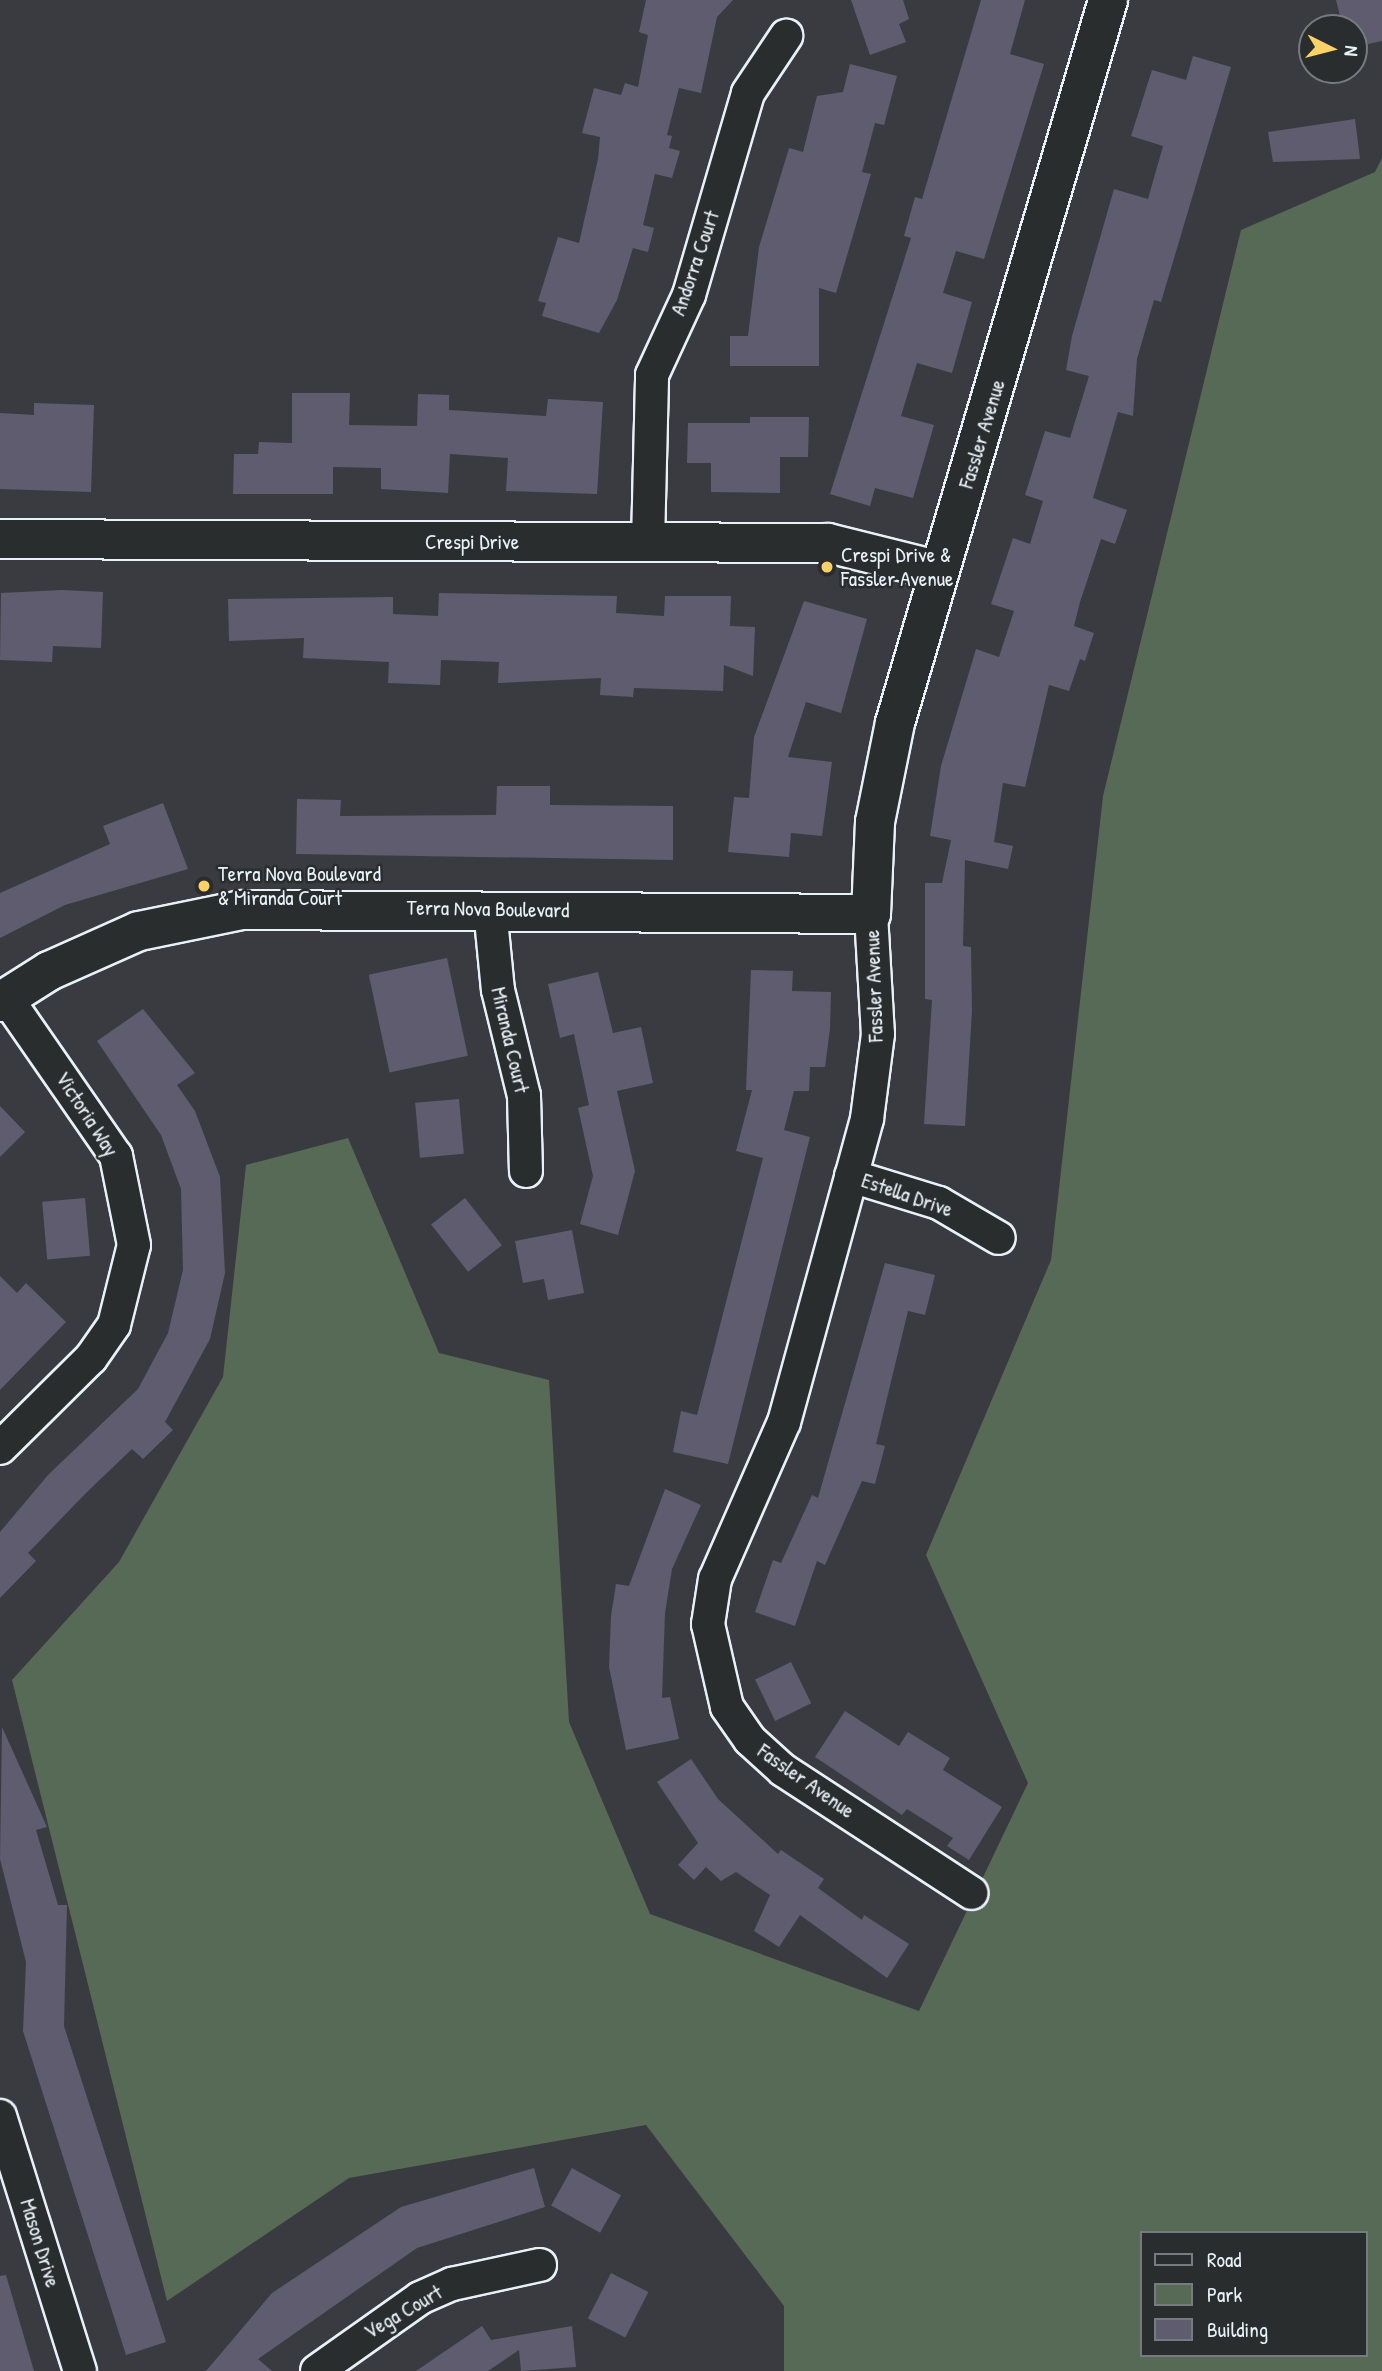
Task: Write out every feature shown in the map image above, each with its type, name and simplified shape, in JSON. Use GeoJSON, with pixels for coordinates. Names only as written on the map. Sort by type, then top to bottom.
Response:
{"type":"FeatureCollection","features":[{"type":"Feature","properties":{"kind":"street","name":"Fassler Avenue"},"geometry":{"type":"LineString","coordinates":[[972,1893],[775,1763],[727,1707],[713,1664],[708,1624],[715,1579],[784,1422],[851,1176],[878,1034],[871,914],[882,775],[1108,0]]}},
{"type":"Feature","properties":{"kind":"street","name":"Andorra Court"},"geometry":{"type":"LineString","coordinates":[[648,542],[652,375],[689,295],[748,93],[786,36]]}},
{"type":"Feature","properties":{"kind":"street","name":"Crespi Drive"},"geometry":{"type":"LineString","coordinates":[[0,539],[828,544],[940,572]]}},
{"type":"Feature","properties":{"kind":"street","name":"Terra Nova Boulevard"},"geometry":{"type":"LineString","coordinates":[[3,1000],[95,949],[187,919],[297,907],[871,914]]}},
{"type":"Feature","properties":{"kind":"street","name":"Miranda Court"},"geometry":{"type":"LineString","coordinates":[[490,909],[498,990],[524,1096],[526,1171]]}},
{"type":"Feature","properties":{"kind":"street","name":"Victoria Way"},"geometry":{"type":"LineString","coordinates":[[0,1448],[91,1358],[114,1325],[134,1245],[116,1156],[3,1000]]}},
{"type":"Feature","properties":{"kind":"street","name":"Estella Drive"},"geometry":{"type":"LineString","coordinates":[[851,1176],[939,1203],[999,1238]]}},
{"type":"Feature","properties":{"kind":"street","name":"Mason Drive"},"geometry":{"type":"LineString","coordinates":[[0,2116],[80,2371]]}},
{"type":"Feature","properties":{"kind":"street","name":"Vega Court"},"geometry":{"type":"LineString","coordinates":[[317,2371],[420,2298],[452,2284],[540,2265]]}},
{"type":"Feature","properties":{"kind":"green space"},"geometry":{"type":"Polygon","coordinates":[[[1382,158],[1382,2371],[784,2371],[784,2306],[646,2125],[349,2178],[167,2301],[12,1680],[119,1562],[223,1377],[246,1165],[348,1138],[439,1353],[549,1380],[569,1722],[650,1914],[919,2011],[1028,1783],[926,1555],[1051,1260],[1103,796],[1241,230],[1375,172],[1382,158]]]}},
{"type":"Feature","properties":{"kind":"building"},"geometry":{"type":"Polygon","coordinates":[[[646,0],[733,0],[717,17],[701,93],[679,88],[667,135],[672,136],[669,148],[680,151],[672,178],[655,174],[643,225],[654,228],[648,252],[633,248],[617,300],[599,333],[542,316],[546,303],[538,301],[558,237],[579,243],[598,159],[600,137],[582,133],[594,88],[621,95],[625,83],[638,87],[648,35],[639,32],[646,0]]]}},
{"type":"Feature","properties":{"kind":"building"},"geometry":{"type":"Polygon","coordinates":[[[851,0],[903,0],[909,19],[899,24],[906,42],[870,55],[851,0]]]}},
{"type":"Feature","properties":{"kind":"building"},"geometry":{"type":"Polygon","coordinates":[[[981,0],[1025,0],[1010,54],[1044,64],[984,259],[956,251],[943,293],[972,302],[952,373],[917,363],[901,416],[934,425],[913,498],[875,488],[870,506],[830,494],[911,238],[904,236],[915,197],[922,199],[981,0]]]}},
{"type":"Feature","properties":{"kind":"building"},"geometry":{"type":"Polygon","coordinates":[[[1336,0],[1382,0],[1382,41],[1368,44],[1368,14],[1340,14],[1336,0]]]}},
{"type":"Feature","properties":{"kind":"building"},"geometry":{"type":"Polygon","coordinates":[[[1193,56],[1231,67],[1161,302],[1154,300],[1137,359],[1133,416],[1118,412],[1093,498],[1127,510],[1115,544],[1101,539],[1080,602],[1074,626],[1094,633],[1085,661],[1080,659],[1069,691],[1049,685],[1025,787],[1003,783],[994,842],[1013,846],[1008,869],[965,860],[963,946],[971,947],[972,1011],[965,1126],[924,1124],[932,1000],[925,999],[925,883],[942,883],[951,840],[930,836],[941,766],[976,649],[999,657],[1014,611],[991,604],[1013,538],[1030,544],[1043,501],[1025,495],[1045,431],[1070,438],[1089,376],[1066,370],[1072,336],[1114,189],[1148,199],[1163,146],[1131,136],[1152,70],[1186,80],[1193,56]]]}},
{"type":"Feature","properties":{"kind":"building"},"geometry":{"type":"Polygon","coordinates":[[[850,64],[897,76],[884,125],[875,123],[862,172],[871,174],[836,293],[819,288],[819,366],[730,366],[730,336],[748,336],[759,247],[789,148],[803,152],[817,96],[843,92],[850,64]]]}},
{"type":"Feature","properties":{"kind":"building"},"geometry":{"type":"Polygon","coordinates":[[[1355,119],[1360,159],[1273,162],[1268,132],[1355,119]]]}},
{"type":"Feature","properties":{"kind":"building"},"geometry":{"type":"Polygon","coordinates":[[[292,393],[350,393],[349,425],[417,426],[418,394],[449,395],[449,410],[546,416],[548,399],[603,402],[597,494],[506,491],[508,458],[450,454],[448,493],[381,489],[381,468],[333,467],[333,494],[233,494],[234,454],[258,454],[259,442],[292,443],[292,393]]]}},
{"type":"Feature","properties":{"kind":"building"},"geometry":{"type":"Polygon","coordinates":[[[34,403],[94,405],[91,492],[0,489],[0,413],[34,415],[34,403]]]}},
{"type":"Feature","properties":{"kind":"building"},"geometry":{"type":"Polygon","coordinates":[[[750,417],[809,417],[808,457],[780,457],[780,493],[711,492],[711,463],[687,463],[688,423],[750,423],[750,417]]]}},
{"type":"Feature","properties":{"kind":"building"},"geometry":{"type":"Polygon","coordinates":[[[62,590],[103,592],[101,648],[53,646],[52,662],[0,660],[1,593],[62,590]]]}},
{"type":"Feature","properties":{"kind":"building"},"geometry":{"type":"Polygon","coordinates":[[[439,593],[617,596],[616,613],[664,616],[665,596],[731,596],[730,626],[755,627],[753,676],[724,665],[723,691],[634,688],[633,697],[600,695],[601,678],[498,683],[499,662],[441,660],[440,685],[388,683],[389,662],[303,658],[304,638],[229,641],[228,599],[393,597],[393,614],[438,616],[439,593]]]}},
{"type":"Feature","properties":{"kind":"building"},"geometry":{"type":"Polygon","coordinates":[[[804,601],[867,619],[841,713],[806,702],[788,757],[832,762],[822,836],[791,833],[789,857],[728,852],[734,797],[749,798],[754,737],[804,601]]]}},
{"type":"Feature","properties":{"kind":"building"},"geometry":{"type":"Polygon","coordinates":[[[497,786],[550,786],[550,805],[673,806],[673,860],[296,854],[297,799],[341,800],[340,816],[496,815],[497,786]]]}},
{"type":"Feature","properties":{"kind":"building"},"geometry":{"type":"Polygon","coordinates":[[[163,803],[188,869],[65,905],[0,938],[0,893],[110,844],[103,826],[163,803]]]}},
{"type":"Feature","properties":{"kind":"building"},"geometry":{"type":"Polygon","coordinates":[[[447,958],[468,1056],[390,1072],[369,975],[447,958]]]}},
{"type":"Feature","properties":{"kind":"building"},"geometry":{"type":"Polygon","coordinates":[[[751,970],[793,971],[792,991],[831,992],[830,1029],[825,1067],[810,1067],[809,1091],[794,1091],[784,1130],[810,1137],[728,1464],[673,1452],[681,1411],[697,1415],[763,1158],[736,1151],[752,1090],[746,1090],[751,970]]]}},
{"type":"Feature","properties":{"kind":"building"},"geometry":{"type":"Polygon","coordinates":[[[598,972],[613,1033],[641,1027],[653,1083],[617,1091],[635,1171],[618,1235],[580,1224],[593,1176],[578,1108],[589,1105],[574,1034],[560,1038],[548,984],[598,972]]]}},
{"type":"Feature","properties":{"kind":"building"},"geometry":{"type":"Polygon","coordinates":[[[143,1009],[195,1073],[177,1085],[195,1111],[220,1177],[225,1273],[210,1339],[165,1422],[173,1430],[143,1459],[132,1449],[86,1493],[28,1553],[36,1561],[0,1598],[0,1532],[48,1475],[138,1389],[168,1333],[183,1270],[181,1189],[161,1135],[97,1041],[143,1009]]]}},
{"type":"Feature","properties":{"kind":"building"},"geometry":{"type":"Polygon","coordinates":[[[459,1099],[464,1154],[420,1158],[415,1103],[459,1099]]]}},
{"type":"Feature","properties":{"kind":"building"},"geometry":{"type":"Polygon","coordinates":[[[0,1106],[25,1132],[0,1157],[0,1106]]]}},
{"type":"Feature","properties":{"kind":"building"},"geometry":{"type":"Polygon","coordinates":[[[85,1198],[90,1256],[47,1260],[42,1202],[85,1198]]]}},
{"type":"Feature","properties":{"kind":"building"},"geometry":{"type":"Polygon","coordinates":[[[465,1198],[502,1245],[468,1272],[431,1224],[465,1198]]]}},
{"type":"Feature","properties":{"kind":"building"},"geometry":{"type":"Polygon","coordinates":[[[572,1230],[584,1293],[548,1300],[544,1279],[523,1283],[515,1241],[572,1230]]]}},
{"type":"Feature","properties":{"kind":"building"},"geometry":{"type":"Polygon","coordinates":[[[885,1263],[935,1275],[925,1315],[908,1311],[876,1444],[885,1446],[875,1484],[862,1481],[825,1565],[817,1561],[795,1626],[755,1612],[773,1560],[781,1563],[812,1495],[818,1498],[885,1263]]]}},
{"type":"Feature","properties":{"kind":"building"},"geometry":{"type":"Polygon","coordinates":[[[0,1276],[17,1293],[26,1283],[66,1322],[0,1390],[0,1276]]]}},
{"type":"Feature","properties":{"kind":"building"},"geometry":{"type":"Polygon","coordinates":[[[665,1489],[701,1505],[672,1569],[665,1613],[662,1698],[670,1697],[679,1739],[626,1750],[609,1667],[611,1616],[616,1584],[629,1586],[665,1489]]]}},
{"type":"Feature","properties":{"kind":"building"},"geometry":{"type":"Polygon","coordinates":[[[791,1662],[811,1703],[775,1721],[755,1680],[791,1662]]]}},
{"type":"Feature","properties":{"kind":"building"},"geometry":{"type":"Polygon","coordinates":[[[845,1711],[899,1746],[908,1732],[950,1758],[943,1770],[1002,1807],[969,1860],[947,1846],[953,1838],[907,1809],[902,1815],[815,1757],[845,1711]]]}},
{"type":"Feature","properties":{"kind":"building"},"geometry":{"type":"Polygon","coordinates":[[[2,1727],[47,1827],[36,1830],[58,1905],[67,1905],[64,2026],[166,2342],[126,2355],[23,2031],[26,1962],[0,1859],[2,1727]]]}},
{"type":"Feature","properties":{"kind":"building"},"geometry":{"type":"Polygon","coordinates":[[[691,1759],[718,1799],[778,1854],[781,1850],[824,1879],[818,1888],[862,1920],[864,1915],[909,1944],[887,1978],[800,1915],[779,1947],[754,1931],[770,1895],[736,1872],[721,1881],[706,1867],[694,1880],[678,1865],[698,1843],[657,1782],[691,1759]]]}},
{"type":"Feature","properties":{"kind":"building"},"geometry":{"type":"Polygon","coordinates":[[[534,2168],[545,2207],[417,2248],[258,2359],[272,2371],[206,2371],[272,2293],[401,2207],[534,2168]]]}},
{"type":"Feature","properties":{"kind":"building"},"geometry":{"type":"Polygon","coordinates":[[[572,2168],[621,2195],[600,2233],[551,2206],[572,2168]]]}},
{"type":"Feature","properties":{"kind":"building"},"geometry":{"type":"Polygon","coordinates":[[[611,2273],[648,2292],[625,2338],[588,2318],[611,2273]]]}},
{"type":"Feature","properties":{"kind":"building"},"geometry":{"type":"Polygon","coordinates":[[[6,2275],[34,2371],[0,2371],[0,2276],[6,2275]]]}},
{"type":"Feature","properties":{"kind":"building"},"geometry":{"type":"Polygon","coordinates":[[[482,2326],[491,2340],[572,2326],[576,2367],[521,2371],[519,2350],[488,2371],[416,2371],[482,2326]]]}},
{"type":"Feature","properties":{"kind":"place","name":"Crespi Drive & Fassler Avenue"},"geometry":{"type":"Point","coordinates":[827,567]}},
{"type":"Feature","properties":{"kind":"place","name":"Terra Nova Boulevard & Miranda Court"},"geometry":{"type":"Point","coordinates":[204,886]}}]}
